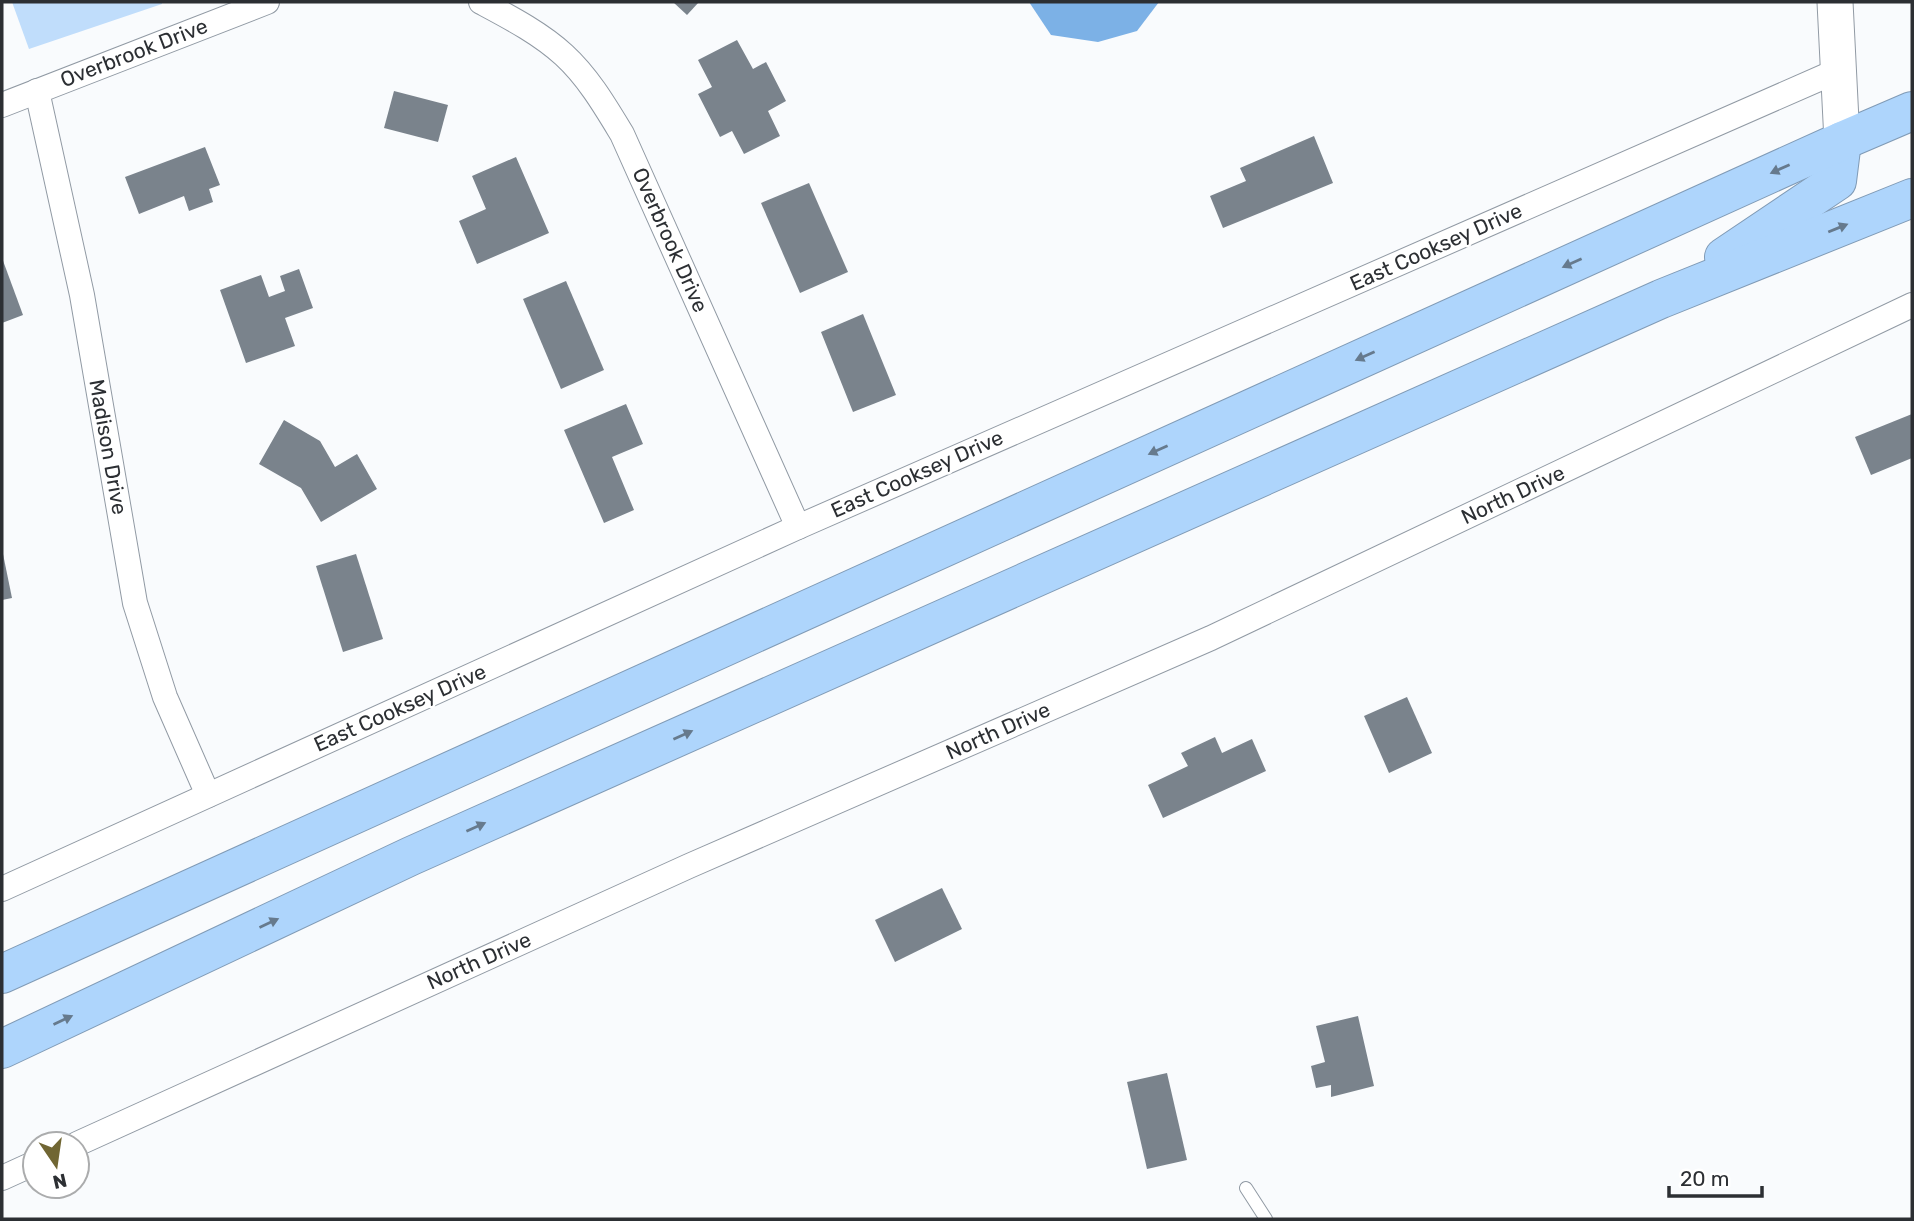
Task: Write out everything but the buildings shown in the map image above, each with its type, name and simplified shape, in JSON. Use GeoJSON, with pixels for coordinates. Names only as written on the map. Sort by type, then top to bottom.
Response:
{"type":"FeatureCollection","features":[{"type":"Feature","properties":{"kind":"highway"},"geometry":{"type":"LineString","coordinates":[[2,974],[1912,111]]}},
{"type":"Feature","properties":{"kind":"highway"},"geometry":{"type":"LineString","coordinates":[[1661,299],[1837,181],[1842,141]]}},
{"type":"Feature","properties":{"kind":"highway"},"geometry":{"type":"LineString","coordinates":[[2,1049],[411,856],[1661,299],[1912,194]]}},
{"type":"Feature","properties":{"kind":"street","name":"Overbrook Drive"},"geometry":{"type":"LineString","coordinates":[[2,106],[267,2]]}},
{"type":"Feature","properties":{"kind":"street","name":"Overbrook Drive"},"geometry":{"type":"LineString","coordinates":[[481,2],[521,24],[564,54],[596,92],[622,134],[798,527]]}},
{"type":"Feature","properties":{"kind":"street"},"geometry":{"type":"LineString","coordinates":[[1835,2],[1842,141]]}},
{"type":"Feature","properties":{"kind":"street","name":"East Cooksey Drive"},"geometry":{"type":"LineString","coordinates":[[2,889],[798,527],[1837,71]]}},
{"type":"Feature","properties":{"kind":"street","name":"Madison Drive"},"geometry":{"type":"LineString","coordinates":[[37,91],[82,295],[135,603],[165,697],[208,795]]}},
{"type":"Feature","properties":{"kind":"street","name":"North Drive"},"geometry":{"type":"LineString","coordinates":[[91,1138],[689,866],[1212,638],[1912,305]]}},
{"type":"Feature","properties":{"kind":"street"},"geometry":{"type":"LineString","coordinates":[[2,1178],[21,1169]]}},
{"type":"Feature","properties":{"kind":"lane"},"geometry":{"type":"LineString","coordinates":[[1246,1188],[1266,1219]]}},
{"type":"Feature","properties":{"kind":"shaded area"},"geometry":{"type":"Polygon","coordinates":[[[12,2],[162,2],[162,4],[29,49],[12,2]]]}},
{"type":"Feature","properties":{"kind":"water"},"geometry":{"type":"Polygon","coordinates":[[[1029,2],[1159,2],[1137,31],[1098,42],[1051,35],[1029,2]]]}}]}
